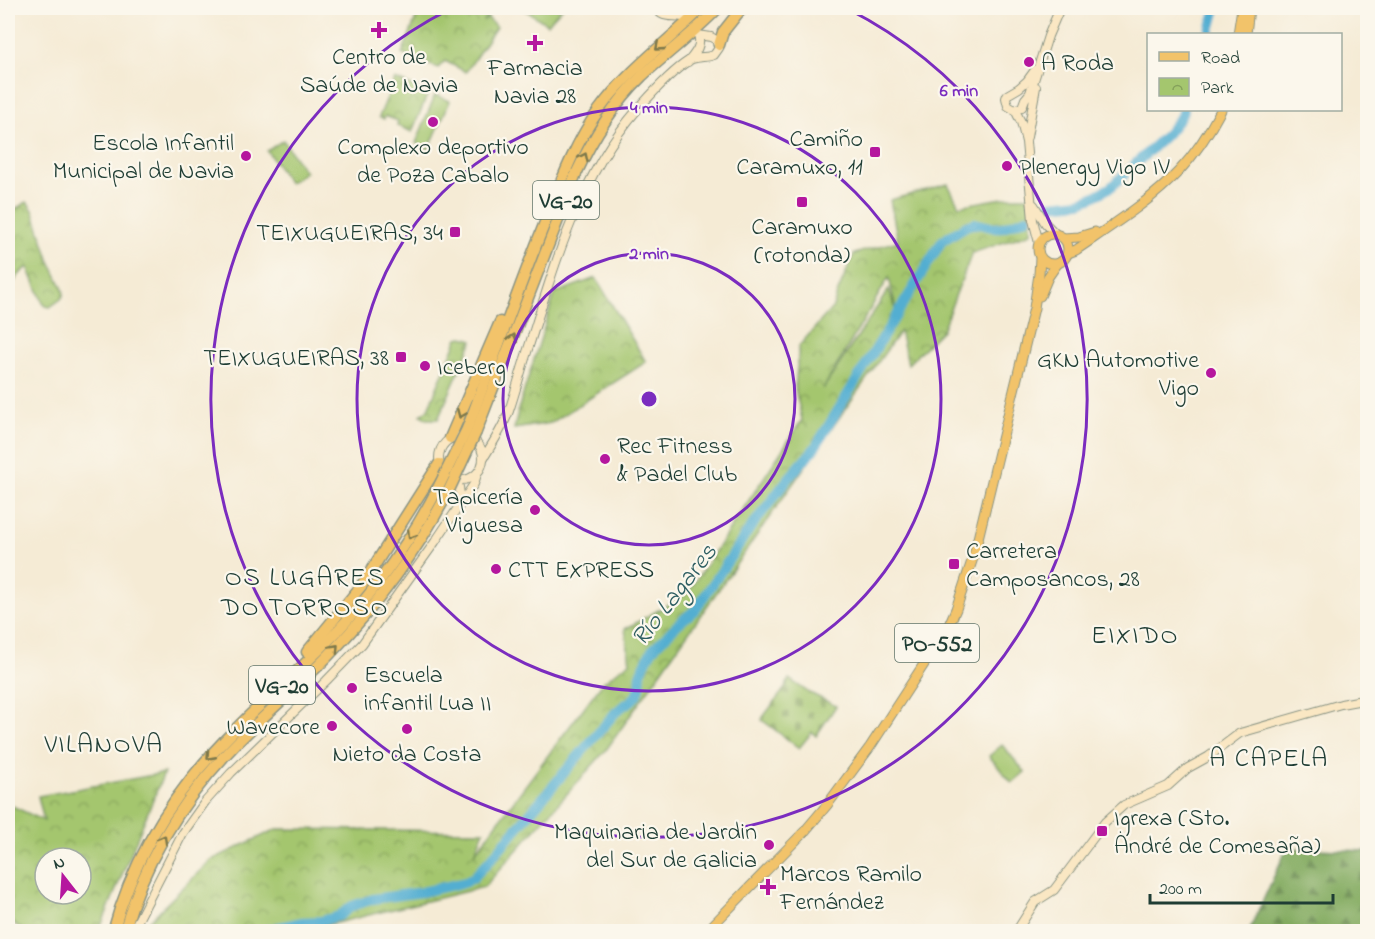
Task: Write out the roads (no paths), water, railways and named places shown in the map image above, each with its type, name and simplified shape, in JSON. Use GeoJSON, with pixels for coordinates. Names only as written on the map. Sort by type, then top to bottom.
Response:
{"type":"FeatureCollection","features":[{"type":"Feature","properties":{"kind":"highway","name":"VG-20"},"geometry":{"type":"LineString","coordinates":[[471,430],[536,246],[579,141],[615,89],[702,8]]}},
{"type":"Feature","properties":{"kind":"highway","name":"VG-20"},"geometry":{"type":"LineString","coordinates":[[113,932],[133,890],[164,837],[197,789],[229,752],[329,655],[370,610],[425,533],[471,430],[575,176],[602,124],[641,77],[718,8]]}},
{"type":"Feature","properties":{"kind":"highway"},"geometry":{"type":"LineString","coordinates":[[719,45],[723,32],[742,8]]}},
{"type":"Feature","properties":{"kind":"highway"},"geometry":{"type":"LineString","coordinates":[[450,438],[527,259],[536,246]]}},
{"type":"Feature","properties":{"kind":"highway"},"geometry":{"type":"LineString","coordinates":[[253,711],[259,701],[311,648],[362,585],[439,464]]}},
{"type":"Feature","properties":{"kind":"highway","name":"VG-20"},"geometry":{"type":"LineString","coordinates":[[124,932],[133,890],[147,846],[176,799],[204,763],[253,711],[320,649],[361,603],[444,487]]}},
{"type":"Feature","properties":{"kind":"main road"},"geometry":{"type":"LineString","coordinates":[[656,8],[664,16],[677,15],[686,18],[678,8]]}},
{"type":"Feature","properties":{"kind":"main road"},"geometry":{"type":"LineString","coordinates":[[1015,110],[1022,107],[1030,93],[1048,36],[1060,8]]}},
{"type":"Feature","properties":{"kind":"main road"},"geometry":{"type":"LineString","coordinates":[[1238,33],[1242,8]]}},
{"type":"Feature","properties":{"kind":"main road"},"geometry":{"type":"LineString","coordinates":[[1246,33],[1249,8]]}},
{"type":"Feature","properties":{"kind":"main road"},"geometry":{"type":"LineString","coordinates":[[132,932],[183,833],[196,813],[227,778],[362,644],[474,484],[483,459],[508,413],[568,228],[595,170],[619,131],[669,77],[693,59],[711,57],[718,51],[719,45],[714,38],[698,35],[700,52],[705,56]]}},
{"type":"Feature","properties":{"kind":"main road"},"geometry":{"type":"LineString","coordinates":[[688,62],[699,44]]}},
{"type":"Feature","properties":{"kind":"main road"},"geometry":{"type":"LineString","coordinates":[[1036,218],[1060,236],[1068,247],[1068,253],[1062,262],[1047,264],[1037,252],[1039,243],[1027,164],[1026,142],[1021,122],[1015,110],[1008,106],[1006,98],[1010,92],[1027,81],[1039,64]]}},
{"type":"Feature","properties":{"kind":"main road"},"geometry":{"type":"LineString","coordinates":[[1026,142],[1039,64]]}},
{"type":"Feature","properties":{"kind":"main road"},"geometry":{"type":"LineString","coordinates":[[1015,90],[1024,95],[1029,126]]}},
{"type":"Feature","properties":{"kind":"main road"},"geometry":{"type":"LineString","coordinates":[[1068,253],[1076,250],[1151,196],[1179,172],[1195,153],[1220,111]]}},
{"type":"Feature","properties":{"kind":"main road"},"geometry":{"type":"LineString","coordinates":[[1039,243],[1046,235],[1079,237],[1092,234],[1118,216],[1174,168],[1192,147],[1212,113]]}},
{"type":"Feature","properties":{"kind":"main road"},"geometry":{"type":"LineString","coordinates":[[1034,308],[1040,258]]}},
{"type":"Feature","properties":{"kind":"main road"},"geometry":{"type":"LineString","coordinates":[[1034,308],[1057,264]]}},
{"type":"Feature","properties":{"kind":"main road","name":"PO-552"},"geometry":{"type":"LineString","coordinates":[[706,932],[827,806],[870,747],[948,625],[956,609],[974,555],[1034,308]]}},
{"type":"Feature","properties":{"kind":"main road"},"geometry":{"type":"LineString","coordinates":[[477,474],[464,480],[456,480],[444,474],[439,464],[440,450],[450,438],[467,437],[480,447],[483,459]]}},
{"type":"Feature","properties":{"kind":"main road"},"geometry":{"type":"LineString","coordinates":[[480,447],[495,438]]}},
{"type":"Feature","properties":{"kind":"main road"},"geometry":{"type":"LineString","coordinates":[[456,480],[460,503]]}},
{"type":"Feature","properties":{"kind":"main road"},"geometry":{"type":"LineString","coordinates":[[1016,932],[1035,902],[1054,890],[1105,822],[1124,805],[1168,786],[1188,768],[1208,757],[1240,733],[1341,704],[1368,699]]}},
{"type":"Feature","properties":{"kind":"waterway","name":"Río Lagares"},"geometry":{"type":"LineString","coordinates":[[1209,33],[1216,8]]}},
{"type":"Feature","properties":{"kind":"waterway","name":"Río Lagares"},"geometry":{"type":"LineString","coordinates":[[1044,209],[1051,205],[1080,202],[1111,187],[1167,134],[1183,111]]}},
{"type":"Feature","properties":{"kind":"waterway","name":"Río Lagares"},"geometry":{"type":"LineString","coordinates":[[258,932],[301,922],[321,921],[339,916],[352,906],[373,899],[422,892],[466,882],[473,878],[615,713],[636,696],[640,688],[641,672],[652,650],[695,610],[749,530],[814,449],[942,241],[975,223],[995,228],[1027,218]]}},
{"type":"Feature","properties":{"kind":"place","name":"Centro de Saúde de Navia"},"geometry":{"type":"Point","coordinates":[379,30]}},
{"type":"Feature","properties":{"kind":"place","name":"Farmacia Navia 28"},"geometry":{"type":"Point","coordinates":[535,43]}},
{"type":"Feature","properties":{"kind":"place","name":"A Roda"},"geometry":{"type":"Point","coordinates":[1029,62]}},
{"type":"Feature","properties":{"kind":"place","name":"Complexo deportivo de Poza Cabalo"},"geometry":{"type":"Point","coordinates":[433,122]}},
{"type":"Feature","properties":{"kind":"place","name":"Camiño Caramuxo, 11"},"geometry":{"type":"Point","coordinates":[875,152]}},
{"type":"Feature","properties":{"kind":"place","name":"Escola Infantil Municipal de Navia"},"geometry":{"type":"Point","coordinates":[246,156]}},
{"type":"Feature","properties":{"kind":"place","name":"Plenergy Vigo IV"},"geometry":{"type":"Point","coordinates":[1007,166]}},
{"type":"Feature","properties":{"kind":"place","name":"Caramuxo (rotonda)"},"geometry":{"type":"Point","coordinates":[802,202]}},
{"type":"Feature","properties":{"kind":"place","name":"TEIXUGUEIRAS, 34"},"geometry":{"type":"Point","coordinates":[455,232]}},
{"type":"Feature","properties":{"kind":"place","name":"TEIXUGUEIRAS, 38"},"geometry":{"type":"Point","coordinates":[401,357]}},
{"type":"Feature","properties":{"kind":"place","name":"Iceberg"},"geometry":{"type":"Point","coordinates":[425,366]}},
{"type":"Feature","properties":{"kind":"place","name":"GKN Automotive Vigo"},"geometry":{"type":"Point","coordinates":[1211,373]}},
{"type":"Feature","properties":{"kind":"place","name":"Rec Fitness & Padel Club"},"geometry":{"type":"Point","coordinates":[605,459]}},
{"type":"Feature","properties":{"kind":"place","name":"Tapicería Viguesa"},"geometry":{"type":"Point","coordinates":[535,510]}},
{"type":"Feature","properties":{"kind":"place","name":"Carretera Camposancos, 28"},"geometry":{"type":"Point","coordinates":[954,564]}},
{"type":"Feature","properties":{"kind":"place","name":"CTT EXPRESS"},"geometry":{"type":"Point","coordinates":[496,569]}},
{"type":"Feature","properties":{"kind":"place","name":"Escuela infantil Lua II"},"geometry":{"type":"Point","coordinates":[352,688]}},
{"type":"Feature","properties":{"kind":"place","name":"Wavecore"},"geometry":{"type":"Point","coordinates":[332,726]}},
{"type":"Feature","properties":{"kind":"place","name":"Nieto da Costa"},"geometry":{"type":"Point","coordinates":[407,729]}},
{"type":"Feature","properties":{"kind":"place","name":"Igrexa (Sto. André de Comesaña)"},"geometry":{"type":"Point","coordinates":[1102,831]}},
{"type":"Feature","properties":{"kind":"place","name":"Maquinaria de Jardin del Sur de Galicia"},"geometry":{"type":"Point","coordinates":[769,845]}},
{"type":"Feature","properties":{"kind":"place","name":"Marcos Ramilo Fernández"},"geometry":{"type":"Point","coordinates":[768,887]}},
{"type":"Feature","properties":{"kind":"district","name":"OS LUGARES DO TORROSO"},"geometry":{"type":"Point","coordinates":[305,591]}},
{"type":"Feature","properties":{"kind":"district","name":"EIXIDO"},"geometry":{"type":"Point","coordinates":[1135,634]}},
{"type":"Feature","properties":{"kind":"district","name":"VILANOVA"},"geometry":{"type":"Point","coordinates":[104,743]}},
{"type":"Feature","properties":{"kind":"district","name":"A CAPELA"},"geometry":{"type":"Point","coordinates":[1269,757]}}]}
